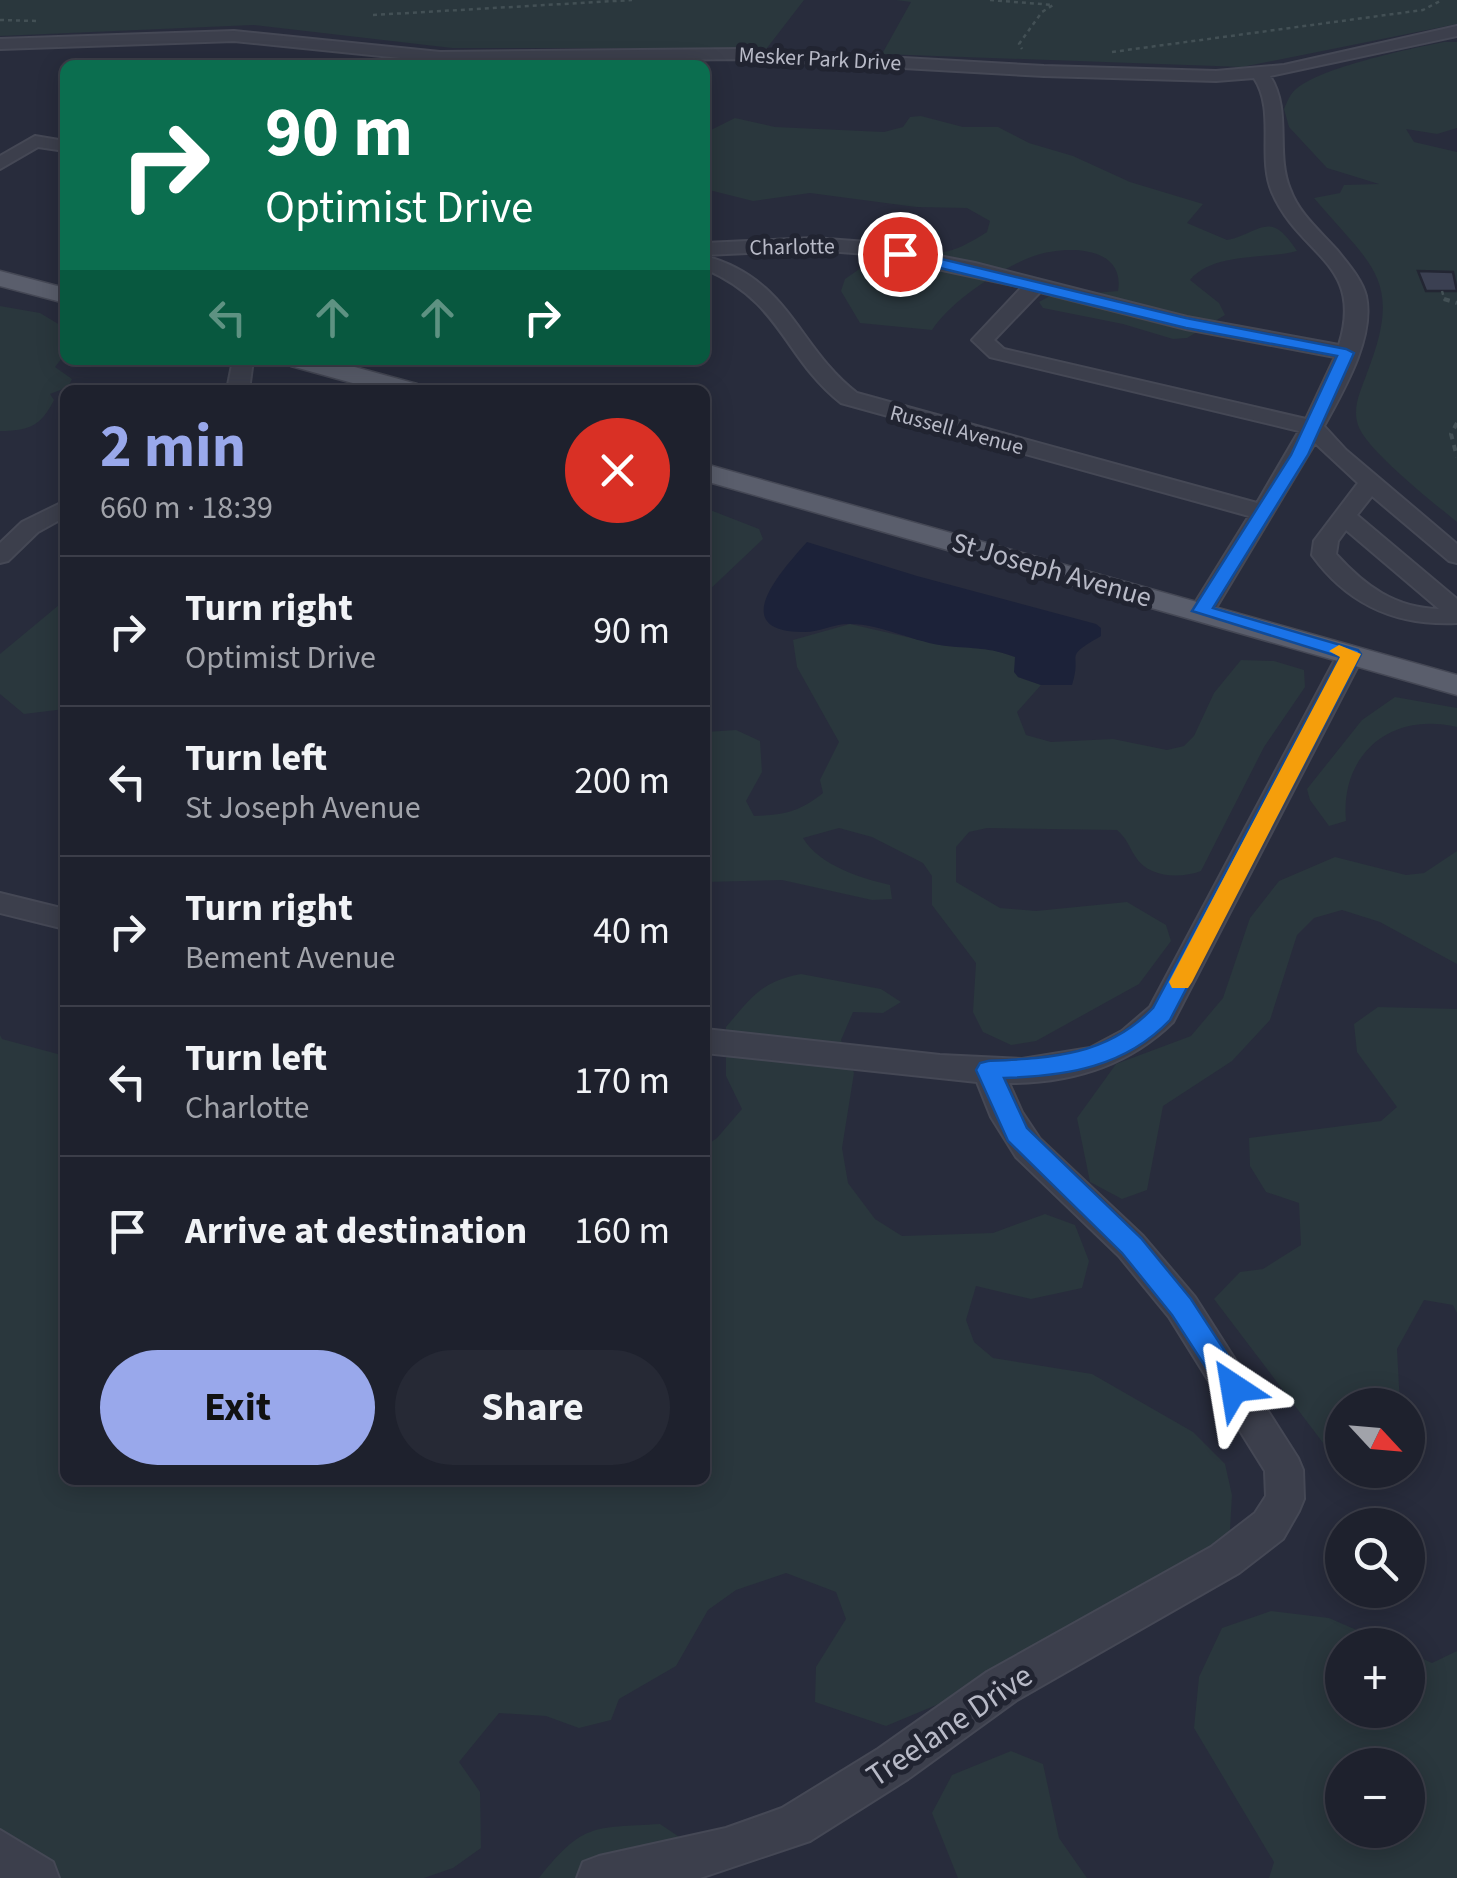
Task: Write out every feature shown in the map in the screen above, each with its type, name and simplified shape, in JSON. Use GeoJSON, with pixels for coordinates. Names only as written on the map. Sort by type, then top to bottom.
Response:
{"type":"FeatureCollection","features":[{"type":"Feature","properties":{"kind":"main road"},"geometry":{"type":"LineString","coordinates":[[0,278],[60,295]]}},
{"type":"Feature","properties":{"kind":"main road"},"geometry":{"type":"LineString","coordinates":[[318,365],[390,385]]}},
{"type":"Feature","properties":{"kind":"main road","name":"St Joseph Avenue"},"geometry":{"type":"LineString","coordinates":[[710,473],[1457,685]]}},
{"type":"Feature","properties":{"kind":"street","name":"Mesker Park Drive"},"geometry":{"type":"LineString","coordinates":[[0,44],[234,36],[440,57],[745,54],[1064,72],[1260,74],[1457,31]]}},
{"type":"Feature","properties":{"kind":"street"},"geometry":{"type":"LineString","coordinates":[[1202,611],[1300,455],[1358,323],[1357,298],[1346,272],[1298,222],[1279,188],[1274,169],[1270,87],[1260,74]]}},
{"type":"Feature","properties":{"kind":"street"},"geometry":{"type":"LineString","coordinates":[[0,164],[34,142],[60,145]]}},
{"type":"Feature","properties":{"kind":"street","name":"Charlotte"},"geometry":{"type":"LineString","coordinates":[[710,250],[814,244],[867,248],[1244,336],[1346,353]]}},
{"type":"Feature","properties":{"kind":"street","name":"Russell Avenue"},"geometry":{"type":"LineString","coordinates":[[710,264],[760,292],[794,331],[820,375],[849,398],[1262,512]]}},
{"type":"Feature","properties":{"kind":"street"},"geometry":{"type":"LineString","coordinates":[[1034,286],[990,328],[982,340],[987,348],[1312,427],[1370,483],[1457,556]]}},
{"type":"Feature","properties":{"kind":"street"},"geometry":{"type":"LineString","coordinates":[[1370,483],[1326,541],[1324,555],[1360,594],[1416,616],[1457,614]]}},
{"type":"Feature","properties":{"kind":"street"},"geometry":{"type":"LineString","coordinates":[[0,556],[30,528],[60,511]]}},
{"type":"Feature","properties":{"kind":"street"},"geometry":{"type":"LineString","coordinates":[[1344,516],[1457,614]]}},
{"type":"Feature","properties":{"kind":"street"},"geometry":{"type":"LineString","coordinates":[[710,1042],[761,1050],[988,1070],[1052,1067],[1096,1058],[1144,1033],[1162,1014],[1351,654]]}},
{"type":"Feature","properties":{"kind":"street"},"geometry":{"type":"LineString","coordinates":[[0,903],[60,918]]}},
{"type":"Feature","properties":{"kind":"street","name":"Treelane Drive"},"geometry":{"type":"LineString","coordinates":[[599,1878],[726,1850],[794,1825],[893,1764],[1002,1686],[1225,1560],[1274,1518],[1286,1486],[1284,1470],[1270,1443],[1182,1307],[1132,1246],[1017,1134],[988,1070]]}},
{"type":"Feature","properties":{"kind":"street"},"geometry":{"type":"LineString","coordinates":[[0,1852],[36,1878]]}},
{"type":"Feature","properties":{"kind":"path"},"geometry":{"type":"LineString","coordinates":[[374,15],[632,0]]}},
{"type":"Feature","properties":{"kind":"path"},"geometry":{"type":"LineString","coordinates":[[990,0],[1053,5],[1042,12],[1019,44],[1028,52]]}},
{"type":"Feature","properties":{"kind":"path"},"geometry":{"type":"LineString","coordinates":[[1106,52],[1424,10],[1442,0]]}},
{"type":"Feature","properties":{"kind":"path"},"geometry":{"type":"LineString","coordinates":[[1442,291],[1445,302],[1457,303]]}},
{"type":"Feature","properties":{"kind":"path"},"geometry":{"type":"LineString","coordinates":[[1457,423],[1451,434],[1457,457]]}},
{"type":"Feature","properties":{"kind":"shaded area"},"geometry":{"type":"Polygon","coordinates":[[[0,0],[804,0],[767,48],[452,48],[253,25],[0,36],[0,0]]]}},
{"type":"Feature","properties":{"kind":"shaded area"},"geometry":{"type":"Polygon","coordinates":[[[896,0],[1457,0],[1457,24],[1242,67],[882,54],[911,2],[896,0]]]}},
{"type":"Feature","properties":{"kind":"shaded area"},"geometry":{"type":"Polygon","coordinates":[[[1457,42],[1457,128],[1437,134],[1406,129],[1414,142],[1457,152],[1457,522],[1387,462],[1364,436],[1356,418],[1358,399],[1378,341],[1382,295],[1366,259],[1314,198],[1340,193],[1344,185],[1379,184],[1327,168],[1289,127],[1284,109],[1296,89],[1325,73],[1457,42]]]}},
{"type":"Feature","properties":{"kind":"shaded area"},"geometry":{"type":"Polygon","coordinates":[[[921,116],[963,127],[998,127],[1130,182],[1203,204],[1187,223],[1227,240],[1272,227],[1297,251],[1225,261],[1200,271],[1190,280],[1219,303],[1225,315],[1187,338],[1173,339],[1043,308],[1039,302],[1048,297],[1118,291],[1118,276],[1112,264],[1102,256],[1074,250],[1044,253],[1004,270],[963,298],[932,330],[860,323],[841,291],[845,279],[894,245],[933,252],[961,247],[987,232],[990,221],[967,208],[916,207],[810,193],[753,201],[710,190],[710,130],[735,118],[775,127],[884,132],[903,127],[910,117],[921,116]]]}},
{"type":"Feature","properties":{"kind":"shaded area"},"geometry":{"type":"Polygon","coordinates":[[[0,306],[40,313],[60,325],[60,360],[55,367],[72,379],[69,385],[60,385],[60,390],[50,394],[54,400],[39,421],[19,430],[0,431],[0,306]]]}},
{"type":"Feature","properties":{"kind":"shaded area"},"geometry":{"type":"Polygon","coordinates":[[[710,510],[759,529],[763,539],[710,589],[710,510]]]}},
{"type":"Feature","properties":{"kind":"shaded area"},"geometry":{"type":"Polygon","coordinates":[[[60,604],[60,710],[24,714],[0,694],[0,654],[60,604]]]}},
{"type":"Feature","properties":{"kind":"shaded area"},"geometry":{"type":"Polygon","coordinates":[[[850,624],[946,646],[988,648],[1015,657],[1018,677],[1041,685],[1017,712],[1026,735],[1051,742],[1113,739],[1167,750],[1184,746],[1194,736],[1214,693],[1241,660],[1274,661],[1304,670],[1305,687],[1264,747],[1201,871],[1174,876],[1156,873],[1141,863],[1117,830],[987,828],[969,832],[956,847],[956,882],[1000,908],[1036,911],[1127,902],[1166,925],[1171,941],[1139,984],[1036,1041],[1011,1045],[983,1032],[973,1012],[976,963],[932,905],[932,876],[923,863],[872,837],[839,828],[803,838],[830,863],[890,885],[892,899],[872,900],[782,880],[710,882],[710,732],[736,730],[760,741],[762,772],[746,801],[754,816],[791,811],[823,793],[820,780],[839,742],[797,667],[793,640],[850,624]]]}},
{"type":"Feature","properties":{"kind":"shaded area"},"geometry":{"type":"Polygon","coordinates":[[[1395,697],[1457,708],[1457,727],[1411,726],[1374,743],[1352,776],[1346,797],[1346,821],[1329,826],[1310,800],[1307,789],[1362,720],[1395,697]]]}},
{"type":"Feature","properties":{"kind":"shaded area"},"geometry":{"type":"Polygon","coordinates":[[[1457,851],[1457,964],[1380,922],[1342,910],[1314,918],[1297,935],[1270,1020],[1232,1061],[1163,1106],[1147,1190],[1122,1199],[1090,1182],[1077,1118],[1116,1064],[1191,1036],[1223,998],[1250,918],[1279,881],[1335,857],[1406,875],[1424,873],[1457,851]]]}},
{"type":"Feature","properties":{"kind":"shaded area"},"geometry":{"type":"Polygon","coordinates":[[[801,974],[881,989],[901,1002],[883,1013],[853,1012],[841,1040],[854,1073],[842,1148],[848,1183],[875,1219],[902,1236],[993,1233],[1045,1214],[1075,1225],[1089,1261],[1082,1288],[1031,1299],[976,1286],[966,1320],[974,1342],[993,1358],[1092,1374],[1193,1432],[1225,1464],[1232,1495],[1230,1530],[1211,1555],[1071,1649],[886,1726],[815,1702],[816,1667],[846,1619],[836,1592],[786,1573],[736,1590],[708,1610],[676,1666],[619,1699],[611,1720],[579,1728],[546,1716],[499,1713],[459,1762],[480,1792],[481,1848],[453,1868],[424,1878],[0,1878],[0,1035],[2,1039],[60,1055],[60,1485],[710,1485],[710,1143],[742,1109],[726,1076],[726,1027],[750,999],[787,977],[801,974]]]}},
{"type":"Feature","properties":{"kind":"shaded area"},"geometry":{"type":"Polygon","coordinates":[[[1378,1007],[1457,1009],[1457,1313],[1453,1305],[1424,1300],[1397,1349],[1399,1388],[1325,1388],[1325,1445],[1214,1299],[1240,1272],[1263,1269],[1301,1245],[1299,1203],[1266,1192],[1250,1166],[1249,1138],[1381,1121],[1397,1107],[1357,1052],[1354,1024],[1378,1007]]]}},
{"type":"Feature","properties":{"kind":"shaded area"},"geometry":{"type":"Polygon","coordinates":[[[1271,1611],[1329,1618],[1352,1628],[1325,1628],[1325,1728],[1425,1728],[1425,1660],[1432,1663],[1457,1651],[1457,1878],[1269,1878],[1274,1862],[1194,1728],[1199,1677],[1222,1628],[1271,1611]]]}},
{"type":"Feature","properties":{"kind":"shaded area"},"geometry":{"type":"Polygon","coordinates":[[[1011,1751],[1043,1764],[1059,1838],[1087,1878],[958,1878],[932,1813],[952,1775],[1011,1751]]]}},
{"type":"Feature","properties":{"kind":"shaded area"},"geometry":{"type":"Polygon","coordinates":[[[660,1824],[694,1847],[703,1878],[539,1878],[567,1847],[590,1832],[660,1824]]]}},
{"type":"Feature","properties":{"kind":"water"},"geometry":{"type":"Polygon","coordinates":[[[807,542],[1096,624],[1101,628],[1101,636],[1077,653],[1072,685],[1041,685],[1018,677],[1014,672],[1015,657],[997,651],[935,644],[860,625],[842,624],[808,632],[779,629],[767,621],[767,596],[807,542]]]}},
{"type":"Feature","properties":{"kind":"building"},"geometry":{"type":"Polygon","coordinates":[[[1418,271],[1453,272],[1457,291],[1426,291],[1418,271]]]}},
{"type":"Feature","properties":{"kind":"slow traffic"},"geometry":{"type":"LineString","coordinates":[[1180,982],[1351,654],[1339,651]]}},
{"type":"Feature","properties":{"kind":"route"},"geometry":{"type":"LineString","coordinates":[[900,254],[975,269],[1186,323],[1346,353],[1300,455],[1202,611],[1351,654],[1162,1014],[1144,1033],[1096,1058],[1052,1067],[988,1070],[1006,1117],[1017,1134],[1132,1246],[1182,1307],[1234,1388]]}}]}
